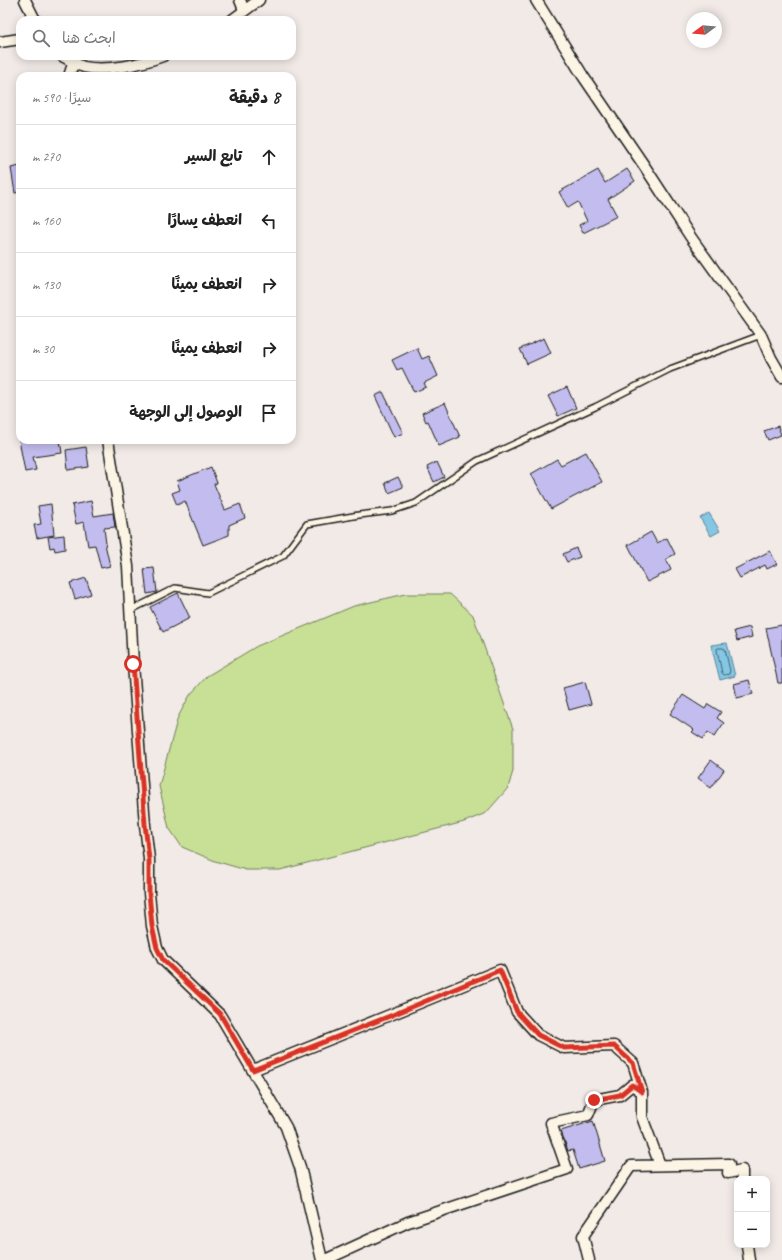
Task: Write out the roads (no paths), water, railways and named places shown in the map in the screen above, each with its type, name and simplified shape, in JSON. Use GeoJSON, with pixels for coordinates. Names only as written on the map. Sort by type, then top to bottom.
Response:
{"type":"FeatureCollection","features":[{"type":"Feature","properties":{"kind":"street"},"geometry":{"type":"LineString","coordinates":[[25,0],[33,16]]}},
{"type":"Feature","properties":{"kind":"street"},"geometry":{"type":"LineString","coordinates":[[240,0],[244,10]]}},
{"type":"Feature","properties":{"kind":"street"},"geometry":{"type":"LineString","coordinates":[[237,16],[259,0]]}},
{"type":"Feature","properties":{"kind":"street"},"geometry":{"type":"LineString","coordinates":[[536,0],[583,76],[692,239],[761,335],[771,358],[782,377]]}},
{"type":"Feature","properties":{"kind":"street"},"geometry":{"type":"LineString","coordinates":[[1,39],[8,42],[16,41]]}},
{"type":"Feature","properties":{"kind":"street"},"geometry":{"type":"LineString","coordinates":[[70,72],[74,61],[83,66],[101,68],[121,67],[152,60]]}},
{"type":"Feature","properties":{"kind":"street"},"geometry":{"type":"LineString","coordinates":[[109,444],[128,566],[133,664],[149,859],[149,893],[152,926],[157,948],[163,960],[220,1014],[286,1127],[294,1148],[323,1260],[408,1222],[567,1169],[551,1123],[588,1115],[594,1100],[620,1095],[632,1085],[642,1092]]}},
{"type":"Feature","properties":{"kind":"street"},"geometry":{"type":"LineString","coordinates":[[253,1070],[390,1016],[500,970],[517,1012],[538,1035],[564,1048],[614,1046],[633,1063],[642,1092],[642,1117],[660,1165]]}},
{"type":"Feature","properties":{"kind":"street"},"geometry":{"type":"LineString","coordinates":[[589,1260],[583,1236],[631,1166],[729,1164],[728,1173],[742,1170],[742,1176]]}},
{"type":"Feature","properties":{"kind":"street"},"geometry":{"type":"LineString","coordinates":[[747,1248],[749,1260]]}},
{"type":"Feature","properties":{"kind":"lane"},"geometry":{"type":"LineString","coordinates":[[131,610],[175,588],[208,593],[283,556],[307,524],[392,511],[416,503],[477,461],[595,407],[670,369],[761,335]]}},
{"type":"Feature","properties":{"kind":"water"},"geometry":{"type":"Polygon","coordinates":[[[709,513],[720,531],[711,536],[700,518],[709,513]]]}},
{"type":"Feature","properties":{"kind":"water"},"geometry":{"type":"Polygon","coordinates":[[[727,643],[735,676],[720,680],[711,645],[727,643]]]}}]}
